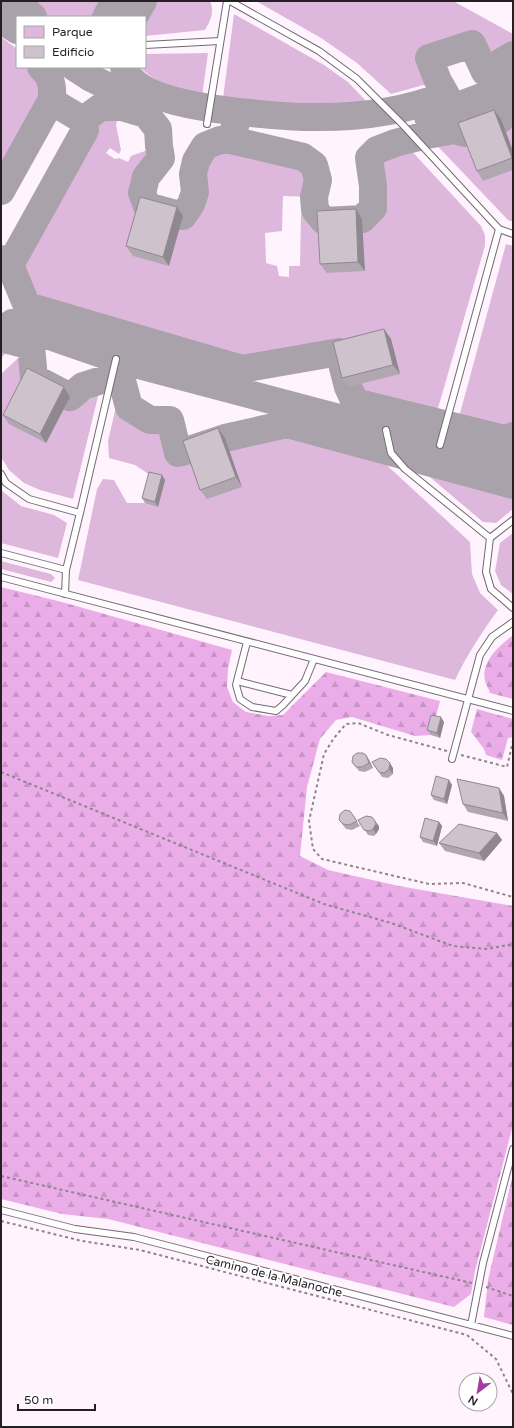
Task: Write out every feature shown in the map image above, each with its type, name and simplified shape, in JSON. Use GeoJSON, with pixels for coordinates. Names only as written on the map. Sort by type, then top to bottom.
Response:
{"type":"FeatureCollection","features":[{"type":"Feature","properties":{"kind":"lane"},"geometry":{"type":"LineString","coordinates":[[207,124],[226,1]]}},
{"type":"Feature","properties":{"kind":"lane"},"geometry":{"type":"LineString","coordinates":[[230,1],[319,51],[356,79],[403,125],[499,229],[513,234]]}},
{"type":"Feature","properties":{"kind":"lane"},"geometry":{"type":"LineString","coordinates":[[146,45],[220,41]]}},
{"type":"Feature","properties":{"kind":"lane"},"geometry":{"type":"LineString","coordinates":[[440,445],[499,229]]}},
{"type":"Feature","properties":{"kind":"lane"},"geometry":{"type":"LineString","coordinates":[[66,594],[66,570],[116,359]]}},
{"type":"Feature","properties":{"kind":"lane"},"geometry":{"type":"LineString","coordinates":[[386,430],[390,453],[405,470],[490,538]]}},
{"type":"Feature","properties":{"kind":"lane"},"geometry":{"type":"LineString","coordinates":[[1,474],[6,483],[29,499],[80,513]]}},
{"type":"Feature","properties":{"kind":"lane"},"geometry":{"type":"LineString","coordinates":[[513,520],[490,538],[486,572],[491,589],[513,608]]}},
{"type":"Feature","properties":{"kind":"lane"},"geometry":{"type":"LineString","coordinates":[[1,553],[66,570]]}},
{"type":"Feature","properties":{"kind":"lane"},"geometry":{"type":"LineString","coordinates":[[1,577],[513,711]]}},
{"type":"Feature","properties":{"kind":"lane"},"geometry":{"type":"LineString","coordinates":[[453,756],[480,655],[492,637],[513,622]]}},
{"type":"Feature","properties":{"kind":"lane"},"geometry":{"type":"LineString","coordinates":[[248,642],[236,685],[240,699],[252,707],[276,711],[305,681],[314,659]]}},
{"type":"Feature","properties":{"kind":"lane"},"geometry":{"type":"LineString","coordinates":[[237,681],[292,695]]}},
{"type":"Feature","properties":{"kind":"lane"},"geometry":{"type":"LineString","coordinates":[[471,1325],[483,1263],[513,1149]]}},
{"type":"Feature","properties":{"kind":"lane"},"geometry":{"type":"LineString","coordinates":[[1,1210],[75,1229],[134,1237],[513,1336]]}},
{"type":"Feature","properties":{"kind":"path"},"geometry":{"type":"LineString","coordinates":[[513,741],[507,767],[453,756],[388,735],[358,723],[346,724],[334,738],[324,754],[309,821],[313,849],[322,859],[429,884],[463,884],[513,897]]}},
{"type":"Feature","properties":{"kind":"path"},"geometry":{"type":"LineString","coordinates":[[1,772],[324,904],[391,923],[453,946],[487,949],[513,944]]}},
{"type":"Feature","properties":{"kind":"path"},"geometry":{"type":"LineString","coordinates":[[1,1176],[479,1284],[513,1296]]}},
{"type":"Feature","properties":{"kind":"path","name":"Camino de la Malanoche"},"geometry":{"type":"LineString","coordinates":[[1,1221],[82,1241],[140,1250],[467,1334],[496,1359],[513,1394]]}},
{"type":"Feature","properties":{"kind":"green space"},"geometry":{"type":"Polygon","coordinates":[[[29,1],[104,1],[99,12],[94,16],[44,16],[29,1]]]}},
{"type":"Feature","properties":{"kind":"green space"},"geometry":{"type":"Polygon","coordinates":[[[155,1],[210,1],[212,9],[209,24],[205,30],[146,36],[146,16],[155,1]]]}},
{"type":"Feature","properties":{"kind":"green space"},"geometry":{"type":"Polygon","coordinates":[[[256,1],[453,1],[513,34],[513,55],[485,72],[472,45],[429,58],[438,81],[391,94],[357,63],[321,38],[256,1]]]}},
{"type":"Feature","properties":{"kind":"green space"},"geometry":{"type":"Polygon","coordinates":[[[234,14],[324,65],[348,82],[367,102],[286,107],[223,98],[234,14]]]}},
{"type":"Feature","properties":{"kind":"green space"},"geometry":{"type":"Polygon","coordinates":[[[1,37],[16,48],[16,68],[44,69],[49,77],[52,92],[51,101],[1,191],[1,37]]]}},
{"type":"Feature","properties":{"kind":"green space"},"geometry":{"type":"Polygon","coordinates":[[[208,53],[202,97],[177,89],[153,78],[146,73],[141,68],[146,68],[146,54],[208,53]]]}},
{"type":"Feature","properties":{"kind":"green space"},"geometry":{"type":"Polygon","coordinates":[[[513,106],[513,151],[501,119],[509,108],[513,106]]]}},
{"type":"Feature","properties":{"kind":"green space"},"geometry":{"type":"Polygon","coordinates":[[[106,115],[118,117],[116,125],[121,150],[119,154],[110,148],[106,153],[115,159],[119,158],[128,162],[131,156],[159,146],[161,158],[146,177],[142,193],[169,266],[183,216],[191,204],[195,192],[193,174],[196,161],[205,146],[220,140],[231,140],[289,153],[309,161],[316,170],[317,182],[314,197],[283,196],[282,231],[265,233],[266,263],[277,266],[279,276],[289,277],[289,266],[300,266],[301,214],[315,210],[365,271],[362,219],[373,208],[373,186],[369,158],[377,150],[395,143],[408,147],[481,226],[485,235],[485,246],[434,422],[355,402],[348,387],[339,352],[242,369],[27,306],[10,265],[85,130],[94,120],[106,115]]]}},
{"type":"Feature","properties":{"kind":"green space"},"geometry":{"type":"Polygon","coordinates":[[[454,130],[465,133],[513,170],[513,222],[508,220],[427,135],[454,130]]]}},
{"type":"Feature","properties":{"kind":"green space"},"geometry":{"type":"Polygon","coordinates":[[[506,244],[513,246],[513,436],[505,439],[456,428],[506,244]]]}},
{"type":"Feature","properties":{"kind":"green space"},"geometry":{"type":"Polygon","coordinates":[[[1,338],[16,343],[1,358],[1,338]]]}},
{"type":"Feature","properties":{"kind":"green space"},"geometry":{"type":"Polygon","coordinates":[[[31,346],[34,378],[70,397],[83,386],[102,380],[73,499],[40,490],[24,483],[9,470],[1,457],[1,374],[31,346]]]}},
{"type":"Feature","properties":{"kind":"green space"},"geometry":{"type":"Polygon","coordinates":[[[122,381],[129,408],[150,420],[170,420],[178,452],[189,450],[242,487],[225,438],[287,424],[365,445],[470,542],[472,574],[480,593],[498,610],[475,644],[455,680],[78,580],[97,489],[103,479],[114,480],[127,503],[145,503],[153,477],[135,465],[109,458],[108,441],[122,381]]]}},
{"type":"Feature","properties":{"kind":"green space"},"geometry":{"type":"Polygon","coordinates":[[[406,457],[513,485],[513,509],[496,523],[483,522],[406,457]]]}},
{"type":"Feature","properties":{"kind":"green space"},"geometry":{"type":"Polygon","coordinates":[[[1,490],[21,506],[54,515],[67,523],[58,558],[1,543],[1,490]]]}},
{"type":"Feature","properties":{"kind":"green space"},"geometry":{"type":"Polygon","coordinates":[[[513,533],[513,594],[501,585],[495,571],[500,543],[513,533]]]}},
{"type":"Feature","properties":{"kind":"green space"},"geometry":{"type":"Polygon","coordinates":[[[1,561],[51,574],[55,578],[51,582],[1,569],[1,561]]]}},
{"type":"Feature","properties":{"kind":"green space"},"geometry":{"type":"Polygon","coordinates":[[[1,587],[62,602],[232,650],[228,669],[227,687],[233,702],[246,712],[269,716],[283,715],[326,672],[440,701],[431,735],[415,736],[352,717],[336,720],[320,739],[307,787],[300,856],[328,870],[399,886],[513,906],[513,1125],[475,1271],[471,1294],[454,1307],[108,1219],[62,1214],[1,1199],[1,587]]]}},
{"type":"Feature","properties":{"kind":"green space"},"geometry":{"type":"Polygon","coordinates":[[[513,635],[513,699],[490,693],[484,674],[488,661],[492,655],[513,635]]]}},
{"type":"Feature","properties":{"kind":"green space"},"geometry":{"type":"Polygon","coordinates":[[[477,709],[513,719],[513,737],[508,738],[502,760],[486,755],[484,749],[471,732],[477,709]]]}},
{"type":"Feature","properties":{"kind":"green space"},"geometry":{"type":"Polygon","coordinates":[[[513,1174],[513,1325],[484,1317],[488,1280],[513,1174]]]}},
{"type":"Feature","properties":{"kind":"building"},"geometry":{"type":"Polygon","coordinates":[[[494,110],[512,158],[477,171],[458,123],[494,110]]]}},
{"type":"Feature","properties":{"kind":"building"},"geometry":{"type":"Polygon","coordinates":[[[140,197],[177,207],[163,257],[126,246],[140,197]]]}},
{"type":"Feature","properties":{"kind":"building"},"geometry":{"type":"Polygon","coordinates":[[[356,209],[358,262],[320,264],[317,211],[356,209]]]}},
{"type":"Feature","properties":{"kind":"building"},"geometry":{"type":"Polygon","coordinates":[[[384,329],[393,365],[342,378],[333,342],[384,329]]]}},
{"type":"Feature","properties":{"kind":"building"},"geometry":{"type":"Polygon","coordinates":[[[27,368],[64,387],[40,434],[3,415],[27,368]]]}},
{"type":"Feature","properties":{"kind":"building"},"geometry":{"type":"Polygon","coordinates":[[[218,428],[236,477],[200,490],[183,441],[218,428]]]}},
{"type":"Feature","properties":{"kind":"building"},"geometry":{"type":"Polygon","coordinates":[[[149,472],[162,475],[155,502],[142,498],[149,472]]]}},
{"type":"Feature","properties":{"kind":"building"},"geometry":{"type":"Polygon","coordinates":[[[431,715],[441,717],[437,733],[427,730],[431,715]]]}},
{"type":"Feature","properties":{"kind":"building"},"geometry":{"type":"Polygon","coordinates":[[[357,753],[363,753],[366,755],[369,763],[362,767],[356,767],[352,762],[353,756],[357,753]]]}},
{"type":"Feature","properties":{"kind":"building"},"geometry":{"type":"Polygon","coordinates":[[[380,758],[386,759],[390,763],[389,769],[384,773],[379,772],[372,762],[380,758]]]}},
{"type":"Feature","properties":{"kind":"building"},"geometry":{"type":"Polygon","coordinates":[[[436,776],[449,780],[444,799],[431,795],[436,776]]]}},
{"type":"Feature","properties":{"kind":"building"},"geometry":{"type":"Polygon","coordinates":[[[457,779],[499,788],[503,813],[463,804],[457,779]]]}},
{"type":"Feature","properties":{"kind":"building"},"geometry":{"type":"Polygon","coordinates":[[[345,810],[350,811],[357,821],[349,825],[343,824],[339,820],[340,814],[345,810]]]}},
{"type":"Feature","properties":{"kind":"building"},"geometry":{"type":"Polygon","coordinates":[[[366,816],[372,817],[376,824],[370,831],[364,830],[358,820],[366,816]]]}},
{"type":"Feature","properties":{"kind":"building"},"geometry":{"type":"Polygon","coordinates":[[[425,818],[439,822],[433,841],[420,837],[425,818]]]}},
{"type":"Feature","properties":{"kind":"building"},"geometry":{"type":"Polygon","coordinates":[[[459,824],[497,833],[479,853],[439,843],[459,824]]]}},
{"type":"Feature","properties":{"kind":"taxiway"},"geometry":{"type":"LineString","coordinates":[[16,1],[32,16]]}},
{"type":"Feature","properties":{"kind":"taxiway"},"geometry":{"type":"LineString","coordinates":[[107,16],[115,1]]}},
{"type":"Feature","properties":{"kind":"taxiway"},"geometry":{"type":"LineString","coordinates":[[135,16],[143,1]]}},
{"type":"Feature","properties":{"kind":"taxiway"},"geometry":{"type":"LineString","coordinates":[[1,16],[16,29]]}},
{"type":"Feature","properties":{"kind":"taxiway"},"geometry":{"type":"LineString","coordinates":[[513,55],[485,72],[472,44],[429,58],[438,81],[446,95],[396,110],[361,115],[326,117],[239,112],[231,140],[303,157],[314,165],[318,180],[314,197],[315,210],[324,221],[362,219],[373,208],[373,186],[369,158],[377,150],[395,143],[427,135],[454,130],[465,133],[501,119],[509,108],[513,106]]}},
{"type":"Feature","properties":{"kind":"taxiway"},"geometry":{"type":"LineString","coordinates":[[42,68],[51,82],[51,101],[83,120],[101,107],[122,107],[146,114],[158,129],[161,158],[146,177],[142,193],[147,206],[183,216],[191,204],[195,192],[193,174],[196,161],[205,146],[220,140],[231,140],[239,112],[192,105],[157,95],[142,88],[131,79],[125,68]]}},
{"type":"Feature","properties":{"kind":"taxiway"},"geometry":{"type":"LineString","coordinates":[[76,68],[91,78],[144,104]]}},
{"type":"Feature","properties":{"kind":"taxiway"},"geometry":{"type":"LineString","coordinates":[[428,117],[492,93],[513,81]]}},
{"type":"Feature","properties":{"kind":"taxiway"},"geometry":{"type":"LineString","coordinates":[[1,191],[51,101],[83,120],[85,130],[10,265]]}},
{"type":"Feature","properties":{"kind":"taxiway"},"geometry":{"type":"LineString","coordinates":[[1,259],[10,265],[27,306],[242,369],[339,352],[348,387],[355,402],[505,439],[513,436]]}},
{"type":"Feature","properties":{"kind":"taxiway"},"geometry":{"type":"LineString","coordinates":[[12,323],[116,359],[513,464]]}},
{"type":"Feature","properties":{"kind":"taxiway"},"geometry":{"type":"LineString","coordinates":[[1,338],[31,346],[34,378],[70,397],[83,386],[102,380],[122,381],[129,407],[150,420],[170,420],[178,453],[225,438],[287,424],[513,485]]}}]}
